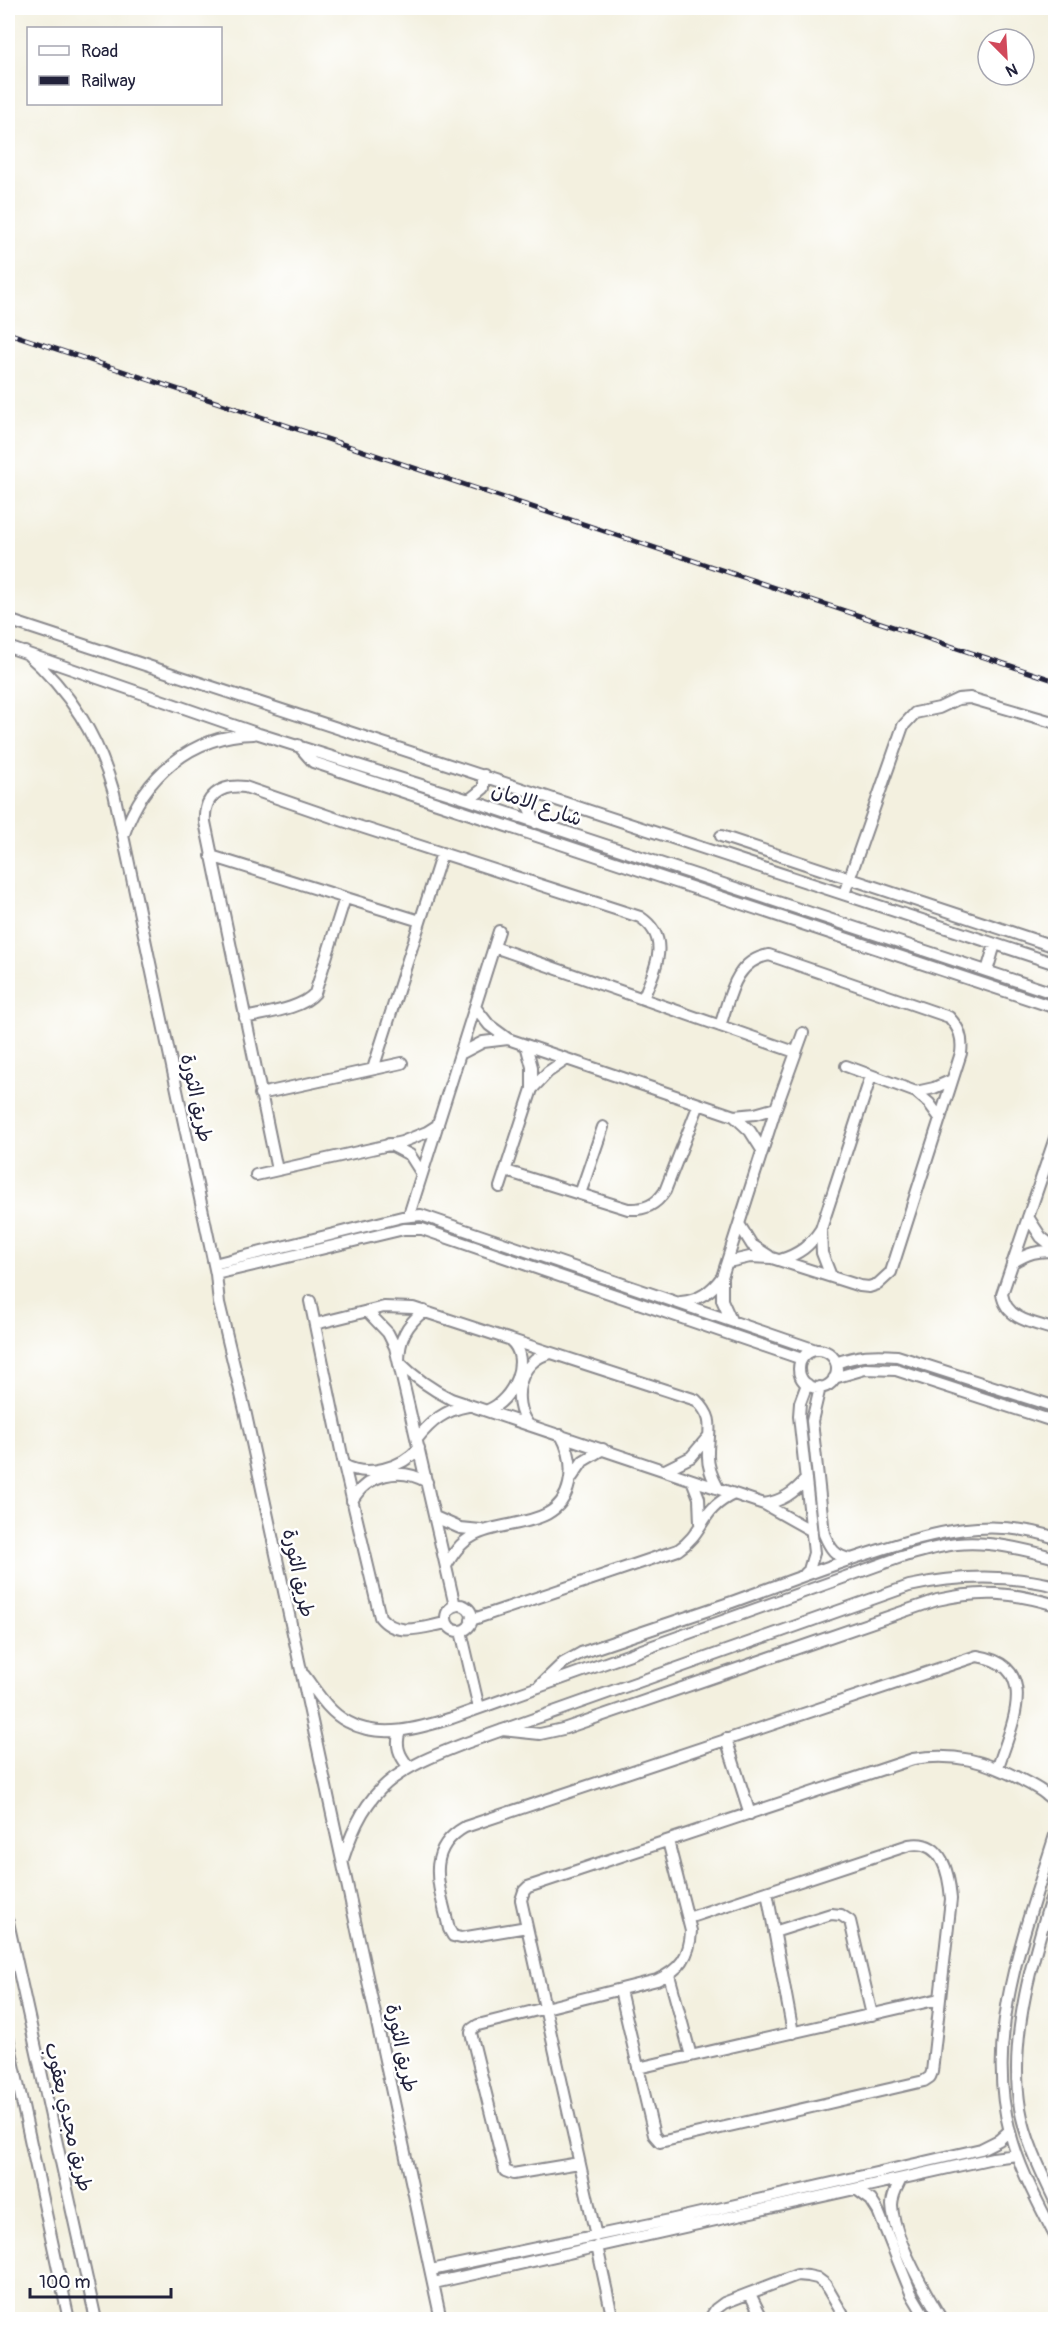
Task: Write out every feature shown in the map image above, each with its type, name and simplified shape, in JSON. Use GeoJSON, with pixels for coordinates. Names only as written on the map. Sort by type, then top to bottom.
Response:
{"type":"FeatureCollection","features":[{"type":"Feature","properties":{"kind":"street","name":"شارع الامان"},"geometry":{"type":"LineString","coordinates":[[8,620],[1056,964]]}},
{"type":"Feature","properties":{"kind":"street","name":"شارع الامان"},"geometry":{"type":"LineString","coordinates":[[8,647],[260,734],[470,800],[749,894],[1052,992]]}},
{"type":"Feature","properties":{"kind":"street","name":"طريق الثورة"},"geometry":{"type":"LineString","coordinates":[[25,652],[63,690],[92,734],[108,772],[124,834],[215,1269],[219,1303],[246,1415],[441,2319]]}},
{"type":"Feature","properties":{"kind":"street"},"geometry":{"type":"LineString","coordinates":[[844,894],[903,726],[910,716],[921,711],[939,708],[958,699],[970,698],[1056,723]]}},
{"type":"Feature","properties":{"kind":"street"},"geometry":{"type":"LineString","coordinates":[[124,834],[136,804],[145,790],[163,770],[178,758],[213,741],[231,736],[260,734]]}},
{"type":"Feature","properties":{"kind":"street"},"geometry":{"type":"LineString","coordinates":[[298,745],[313,762],[1056,1008]]}},
{"type":"Feature","properties":{"kind":"street"},"geometry":{"type":"LineString","coordinates":[[470,800],[484,788],[484,775]]}},
{"type":"Feature","properties":{"kind":"street"},"geometry":{"type":"LineString","coordinates":[[277,1170],[205,822],[206,806],[218,791],[235,786],[245,787],[630,913],[648,922],[654,929],[660,952],[643,999]]}},
{"type":"Feature","properties":{"kind":"street"},"geometry":{"type":"LineString","coordinates":[[536,823],[528,806],[534,798],[541,795]]}},
{"type":"Feature","properties":{"kind":"street"},"geometry":{"type":"LineString","coordinates":[[721,836],[1056,947]]}},
{"type":"Feature","properties":{"kind":"street"},"geometry":{"type":"LineString","coordinates":[[373,1069],[442,853]]}},
{"type":"Feature","properties":{"kind":"street"},"geometry":{"type":"LineString","coordinates":[[211,856],[420,921]]}},
{"type":"Feature","properties":{"kind":"street"},"geometry":{"type":"LineString","coordinates":[[744,905],[749,894]]}},
{"type":"Feature","properties":{"kind":"street"},"geometry":{"type":"LineString","coordinates":[[245,1018],[302,1004],[315,993],[345,898]]}},
{"type":"Feature","properties":{"kind":"street"},"geometry":{"type":"LineString","coordinates":[[409,1215],[499,931]]}},
{"type":"Feature","properties":{"kind":"street"},"geometry":{"type":"LineString","coordinates":[[987,971],[995,944]]}},
{"type":"Feature","properties":{"kind":"street"},"geometry":{"type":"LineString","coordinates":[[494,947],[795,1053]]}},
{"type":"Feature","properties":{"kind":"street"},"geometry":{"type":"LineString","coordinates":[[720,1026],[736,978],[742,968],[752,961],[769,955],[949,1017],[960,1033],[962,1043],[891,1272],[878,1284],[869,1287],[776,1259],[750,1257],[728,1262]]}},
{"type":"Feature","properties":{"kind":"street"},"geometry":{"type":"LineString","coordinates":[[1043,1004],[1052,992]]}},
{"type":"Feature","properties":{"kind":"street"},"geometry":{"type":"LineString","coordinates":[[475,1007],[489,1025],[508,1039],[734,1116],[750,1131],[762,1150]]}},
{"type":"Feature","properties":{"kind":"street"},"geometry":{"type":"LineString","coordinates":[[677,1302],[691,1301],[703,1296],[714,1288],[722,1277],[762,1150],[803,1033]]}},
{"type":"Feature","properties":{"kind":"street"},"geometry":{"type":"LineString","coordinates":[[460,1054],[483,1042],[508,1039]]}},
{"type":"Feature","properties":{"kind":"street"},"geometry":{"type":"LineString","coordinates":[[500,1187],[532,1089],[532,1067],[526,1045]]}},
{"type":"Feature","properties":{"kind":"street"},"geometry":{"type":"LineString","coordinates":[[532,1089],[548,1072],[567,1059]]}},
{"type":"Feature","properties":{"kind":"street"},"geometry":{"type":"LineString","coordinates":[[260,1094],[402,1063]]}},
{"type":"Feature","properties":{"kind":"street"},"geometry":{"type":"LineString","coordinates":[[846,1066],[916,1092],[929,1103],[940,1118]]}},
{"type":"Feature","properties":{"kind":"street"},"geometry":{"type":"LineString","coordinates":[[739,1224],[752,1245],[776,1259],[804,1249],[814,1240],[821,1229],[871,1076]]}},
{"type":"Feature","properties":{"kind":"street"},"geometry":{"type":"LineString","coordinates":[[916,1092],[934,1088],[952,1080]]}},
{"type":"Feature","properties":{"kind":"street"},"geometry":{"type":"LineString","coordinates":[[506,1171],[628,1209],[645,1208],[653,1204],[665,1191],[699,1104]]}},
{"type":"Feature","properties":{"kind":"street"},"geometry":{"type":"LineString","coordinates":[[734,1116],[755,1114],[776,1108]]}},
{"type":"Feature","properties":{"kind":"street"},"geometry":{"type":"LineString","coordinates":[[256,1175],[415,1138],[438,1125]]}},
{"type":"Feature","properties":{"kind":"street"},"geometry":{"type":"LineString","coordinates":[[580,1194],[603,1127]]}},
{"type":"Feature","properties":{"kind":"street"},"geometry":{"type":"LineString","coordinates":[[1056,1135],[1002,1294],[1007,1309],[1020,1318],[1056,1330]]}},
{"type":"Feature","properties":{"kind":"street"},"geometry":{"type":"LineString","coordinates":[[389,1144],[410,1155],[422,1174]]}},
{"type":"Feature","properties":{"kind":"street"},"geometry":{"type":"LineString","coordinates":[[215,1269],[409,1215],[433,1218],[828,1353],[836,1363],[834,1378],[830,1383],[820,1387],[807,1384],[800,1373],[802,1359],[816,1350]]}},
{"type":"Feature","properties":{"kind":"street"},"geometry":{"type":"LineString","coordinates":[[1028,1217],[1041,1237],[1056,1250]]}},
{"type":"Feature","properties":{"kind":"street"},"geometry":{"type":"LineString","coordinates":[[215,1269],[404,1229],[422,1229],[802,1359]]}},
{"type":"Feature","properties":{"kind":"street"},"geometry":{"type":"LineString","coordinates":[[821,1229],[822,1253],[831,1276]]}},
{"type":"Feature","properties":{"kind":"street"},"geometry":{"type":"LineString","coordinates":[[1012,1264],[1022,1256],[1034,1252],[1056,1250]]}},
{"type":"Feature","properties":{"kind":"street"},"geometry":{"type":"LineString","coordinates":[[722,1277],[722,1300],[731,1320]]}},
{"type":"Feature","properties":{"kind":"street"},"geometry":{"type":"LineString","coordinates":[[310,1301],[344,1465],[380,1617],[389,1627],[403,1630],[446,1623]]}},
{"type":"Feature","properties":{"kind":"street"},"geometry":{"type":"LineString","coordinates":[[315,1324],[384,1307],[401,1306],[424,1311],[696,1400],[706,1412],[711,1427],[708,1462],[718,1488]]}},
{"type":"Feature","properties":{"kind":"street"},"geometry":{"type":"LineString","coordinates":[[367,1311],[388,1334],[399,1362],[455,1606]]}},
{"type":"Feature","properties":{"kind":"street"},"geometry":{"type":"LineString","coordinates":[[424,1311],[412,1320],[403,1333],[399,1347],[399,1362],[414,1378],[432,1390],[451,1399],[764,1504],[812,1531]]}},
{"type":"Feature","properties":{"kind":"street"},"geometry":{"type":"LineString","coordinates":[[488,1410],[507,1398],[520,1365],[519,1351],[510,1340]]}},
{"type":"Feature","properties":{"kind":"street"},"geometry":{"type":"LineString","coordinates":[[528,1424],[520,1410],[518,1394],[527,1368],[545,1354],[553,1353]]}},
{"type":"Feature","properties":{"kind":"street"},"geometry":{"type":"LineString","coordinates":[[836,1363],[860,1356],[897,1356],[1056,1407]]}},
{"type":"Feature","properties":{"kind":"street"},"geometry":{"type":"LineString","coordinates":[[834,1378],[865,1369],[896,1370],[1056,1422]]}},
{"type":"Feature","properties":{"kind":"street"},"geometry":{"type":"LineString","coordinates":[[804,1574],[813,1562],[812,1531],[799,1416],[800,1403],[807,1384]]}},
{"type":"Feature","properties":{"kind":"street"},"geometry":{"type":"LineString","coordinates":[[820,1387],[812,1421],[825,1534],[835,1553],[851,1559]]}},
{"type":"Feature","properties":{"kind":"street"},"geometry":{"type":"LineString","coordinates":[[344,1465],[357,1470],[370,1471],[403,1462],[418,1444],[427,1426],[440,1415],[455,1408],[472,1405]]}},
{"type":"Feature","properties":{"kind":"street"},"geometry":{"type":"LineString","coordinates":[[561,1435],[570,1456],[570,1480]]}},
{"type":"Feature","properties":{"kind":"street"},"geometry":{"type":"LineString","coordinates":[[665,1470],[691,1457],[710,1435]]}},
{"type":"Feature","properties":{"kind":"street"},"geometry":{"type":"LineString","coordinates":[[446,1566],[462,1543],[487,1530],[543,1517],[562,1502],[570,1480],[583,1461],[603,1449]]}},
{"type":"Feature","properties":{"kind":"street"},"geometry":{"type":"LineString","coordinates":[[352,1501],[361,1488],[373,1478],[398,1473],[413,1475],[427,1482]]}},
{"type":"Feature","properties":{"kind":"street"},"geometry":{"type":"LineString","coordinates":[[764,1504],[776,1502],[788,1496],[806,1479]]}},
{"type":"Feature","properties":{"kind":"street"},"geometry":{"type":"LineString","coordinates":[[692,1480],[700,1508],[699,1528]]}},
{"type":"Feature","properties":{"kind":"street"},"geometry":{"type":"LineString","coordinates":[[471,1620],[678,1550],[694,1537],[709,1511],[734,1494]]}},
{"type":"Feature","properties":{"kind":"street"},"geometry":{"type":"LineString","coordinates":[[435,1517],[460,1528],[487,1530]]}},
{"type":"Feature","properties":{"kind":"street"},"geometry":{"type":"LineString","coordinates":[[540,1686],[555,1669],[572,1657],[804,1574],[897,1545],[956,1529],[1021,1530],[1056,1538]]}},
{"type":"Feature","properties":{"kind":"street"},"geometry":{"type":"LineString","coordinates":[[301,1670],[331,1709],[348,1723],[374,1730],[400,1731],[428,1725],[479,1708],[902,1557],[958,1544],[1026,1549],[1056,1558]]}},
{"type":"Feature","properties":{"kind":"street"},"geometry":{"type":"LineString","coordinates":[[897,1545],[902,1557]]}},
{"type":"Feature","properties":{"kind":"street"},"geometry":{"type":"LineString","coordinates":[[342,1862],[353,1828],[361,1812],[377,1791],[408,1766],[499,1730],[909,1586],[943,1579],[977,1576],[1011,1578],[1055,1585]]}},
{"type":"Feature","properties":{"kind":"street"},"geometry":{"type":"LineString","coordinates":[[499,1730],[540,1734],[563,1729],[937,1600],[962,1594],[994,1592],[1056,1605]]}},
{"type":"Feature","properties":{"kind":"street"},"geometry":{"type":"LineString","coordinates":[[733,1601],[739,1615]]}},
{"type":"Feature","properties":{"kind":"street"},"geometry":{"type":"LineString","coordinates":[[455,1606],[462,1606],[469,1610],[471,1620],[468,1627],[461,1631],[452,1629],[446,1623],[448,1610],[455,1606]]}},
{"type":"Feature","properties":{"kind":"street"},"geometry":{"type":"LineString","coordinates":[[461,1631],[479,1708]]}},
{"type":"Feature","properties":{"kind":"street"},"geometry":{"type":"LineString","coordinates":[[527,1927],[461,1938],[453,1936],[449,1929],[437,1871],[440,1852],[449,1837],[465,1827],[976,1656],[992,1658],[1005,1666],[1012,1674],[1017,1688],[1017,1702],[999,1767]]}},
{"type":"Feature","properties":{"kind":"street"},"geometry":{"type":"LineString","coordinates":[[400,1731],[397,1745],[408,1766]]}},
{"type":"Feature","properties":{"kind":"street"},"geometry":{"type":"LineString","coordinates":[[726,1739],[750,1814]]}},
{"type":"Feature","properties":{"kind":"street"},"geometry":{"type":"LineString","coordinates":[[610,2319],[596,2241],[521,1900],[528,1887],[913,1759],[931,1756],[975,1759],[999,1767],[1050,1791],[1056,1804]]}},
{"type":"Feature","properties":{"kind":"street"},"geometry":{"type":"LineString","coordinates":[[1056,1832],[1020,1946],[1008,2003],[1002,2075],[1009,2131],[1017,2155],[1056,2238]]}},
{"type":"Feature","properties":{"kind":"street"},"geometry":{"type":"LineString","coordinates":[[579,2163],[513,2174],[505,2171],[471,2033],[478,2025],[620,1990],[669,1975],[679,1967],[690,1944],[688,1918],[668,1841]]}},
{"type":"Feature","properties":{"kind":"street"},"geometry":{"type":"LineString","coordinates":[[620,1990],[655,2138],[664,2142],[930,2078],[951,1899],[943,1858],[933,1850],[921,1845],[909,1845],[688,1918]]}},
{"type":"Feature","properties":{"kind":"street"},"geometry":{"type":"LineString","coordinates":[[1041,1880],[1055,1884],[1038,1936],[1028,1983],[1021,2031],[1018,2082],[1026,2134],[1056,2203]]}},
{"type":"Feature","properties":{"kind":"street"},"geometry":{"type":"LineString","coordinates":[[767,1892],[793,2033]]}},
{"type":"Feature","properties":{"kind":"street"},"geometry":{"type":"LineString","coordinates":[[774,1932],[831,1914],[846,1917],[850,1921],[872,2015]]}},
{"type":"Feature","properties":{"kind":"street","name":"طريق مجدي يعقوب"},"geometry":{"type":"LineString","coordinates":[[8,1922],[19,1980],[96,2319]]}},
{"type":"Feature","properties":{"kind":"street"},"geometry":{"type":"LineString","coordinates":[[8,1968],[19,1980]]}},
{"type":"Feature","properties":{"kind":"street"},"geometry":{"type":"LineString","coordinates":[[669,1975],[691,2056]]}},
{"type":"Feature","properties":{"kind":"street"},"geometry":{"type":"LineString","coordinates":[[638,2068],[939,1999]]}},
{"type":"Feature","properties":{"kind":"street"},"geometry":{"type":"LineString","coordinates":[[8,2037],[69,2319]]}},
{"type":"Feature","properties":{"kind":"street"},"geometry":{"type":"LineString","coordinates":[[434,2283],[596,2241],[981,2149],[999,2140],[1009,2131]]}},
{"type":"Feature","properties":{"kind":"street"},"geometry":{"type":"LineString","coordinates":[[431,2270],[596,2241],[856,2189],[993,2158],[1017,2155]]}},
{"type":"Feature","properties":{"kind":"street"},"geometry":{"type":"LineString","coordinates":[[902,2179],[895,2190],[892,2204],[895,2221],[915,2269],[942,2319]]}},
{"type":"Feature","properties":{"kind":"street"},"geometry":{"type":"LineString","coordinates":[[856,2189],[871,2200],[878,2211],[911,2293],[927,2319]]}},
{"type":"Feature","properties":{"kind":"street"},"geometry":{"type":"LineString","coordinates":[[709,2319],[724,2303],[797,2275],[817,2278],[825,2284],[846,2319]]}},
{"type":"Feature","properties":{"kind":"street"},"geometry":{"type":"LineString","coordinates":[[750,2294],[764,2319]]}},
{"type":"Feature","properties":{"kind":"railway"},"geometry":{"type":"LineString","coordinates":[[8,333],[1056,681]]}}]}
